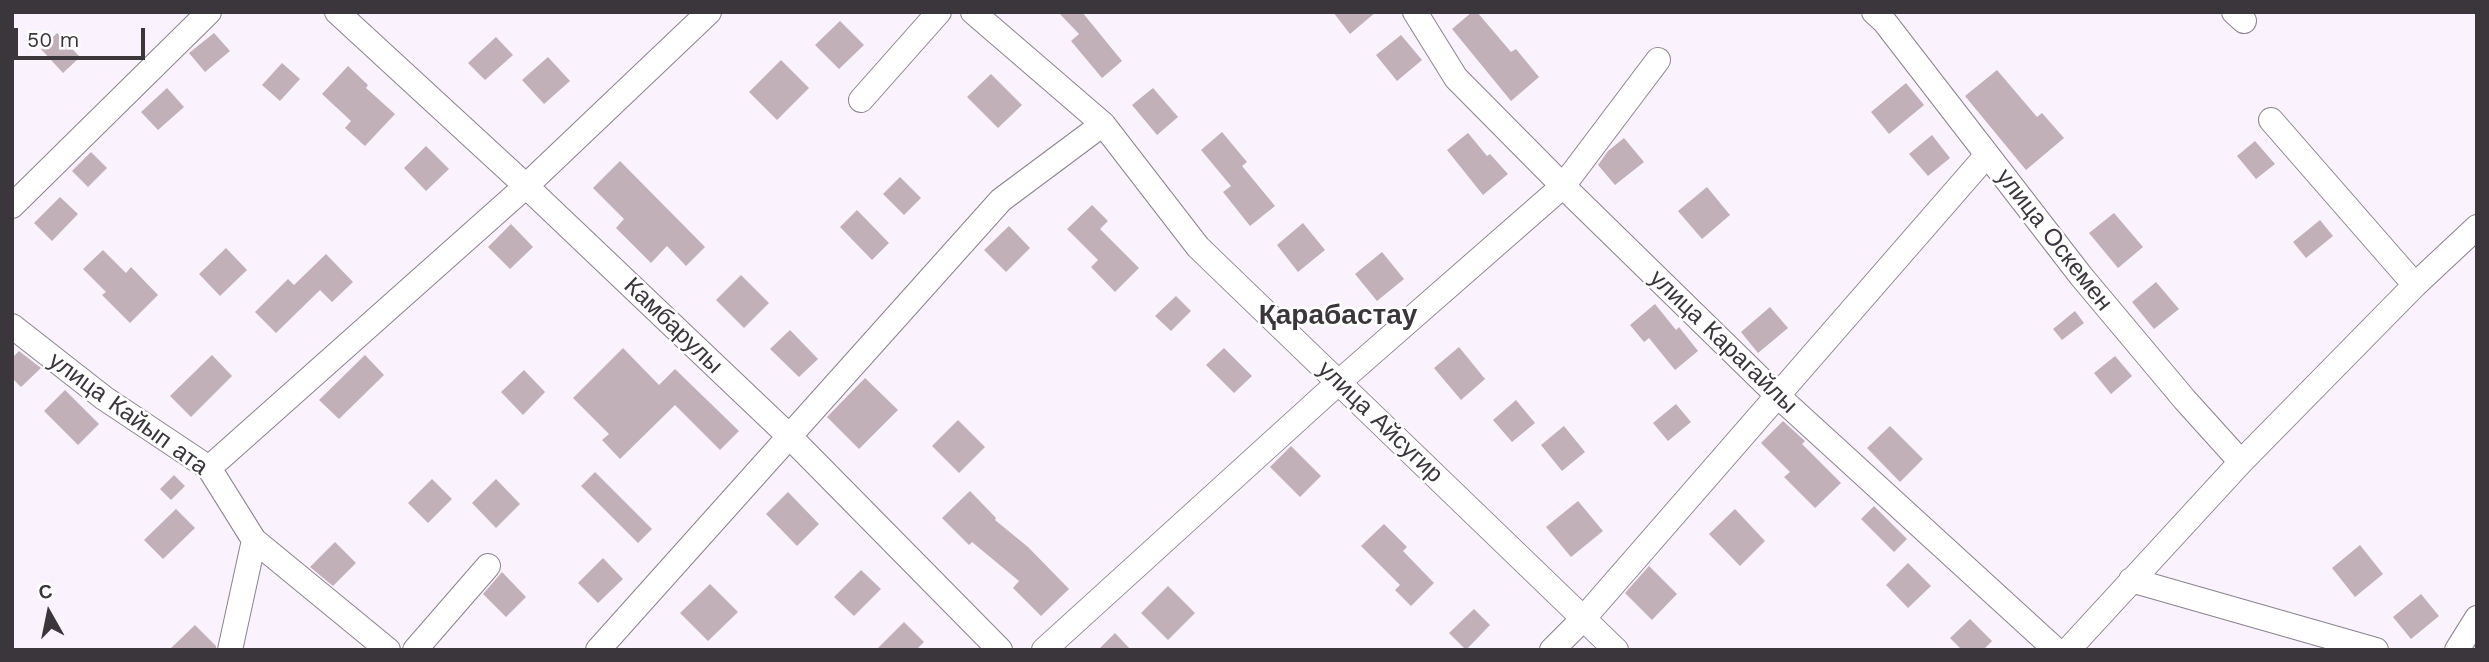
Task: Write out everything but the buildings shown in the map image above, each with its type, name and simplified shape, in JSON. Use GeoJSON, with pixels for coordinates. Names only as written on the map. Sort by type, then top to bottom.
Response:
{"type":"FeatureCollection","features":[{"type":"Feature","properties":{"kind":"street"},"geometry":{"type":"LineString","coordinates":[[12,206],[209,12]]}},
{"type":"Feature","properties":{"kind":"street","name":"Камбарулы"},"geometry":{"type":"LineString","coordinates":[[337,12],[526,186],[790,437],[1000,650]]}},
{"type":"Feature","properties":{"kind":"street"},"geometry":{"type":"LineString","coordinates":[[209,468],[526,186],[709,12]]}},
{"type":"Feature","properties":{"kind":"street"},"geometry":{"type":"LineString","coordinates":[[861,100],[939,12]]}},
{"type":"Feature","properties":{"kind":"street","name":"улица Айсугир"},"geometry":{"type":"LineString","coordinates":[[973,12],[1103,124],[1198,247],[1616,650]]}},
{"type":"Feature","properties":{"kind":"street","name":"улица Карагайлы"},"geometry":{"type":"LineString","coordinates":[[1415,12],[1455,78],[1563,186],[1778,397],[2056,650]]}},
{"type":"Feature","properties":{"kind":"street","name":"улица Оскемен"},"geometry":{"type":"LineString","coordinates":[[1884,15],[1987,155],[2081,276],[2241,462]]}},
{"type":"Feature","properties":{"kind":"street"},"geometry":{"type":"LineString","coordinates":[[1044,650],[1339,382],[1563,186],[1658,60]]}},
{"type":"Feature","properties":{"kind":"street"},"geometry":{"type":"LineString","coordinates":[[2271,120],[2415,285]]}},
{"type":"Feature","properties":{"kind":"street"},"geometry":{"type":"LineString","coordinates":[[598,650],[1001,200],[1103,124]]}},
{"type":"Feature","properties":{"kind":"street"},"geometry":{"type":"LineString","coordinates":[[1552,650],[1583,619],[1987,155]]}},
{"type":"Feature","properties":{"kind":"street"},"geometry":{"type":"LineString","coordinates":[[2068,650],[2241,462],[2415,285],[2477,227]]}},
{"type":"Feature","properties":{"kind":"street","name":"улица Кайып ата"},"geometry":{"type":"LineString","coordinates":[[12,326],[104,398],[209,468],[254,540],[388,650]]}},
{"type":"Feature","properties":{"kind":"street"},"geometry":{"type":"LineString","coordinates":[[230,650],[254,540]]}},
{"type":"Feature","properties":{"kind":"street"},"geometry":{"type":"LineString","coordinates":[[415,650],[488,566]]}},
{"type":"Feature","properties":{"kind":"street"},"geometry":{"type":"LineString","coordinates":[[2131,580],[2376,650]]}},
{"type":"Feature","properties":{"kind":"street"},"geometry":{"type":"LineString","coordinates":[[2457,650],[2477,618]]}},
{"type":"Feature","properties":{"kind":"district","name":"Қарабастау"},"geometry":{"type":"Point","coordinates":[1338,316]}}]}
